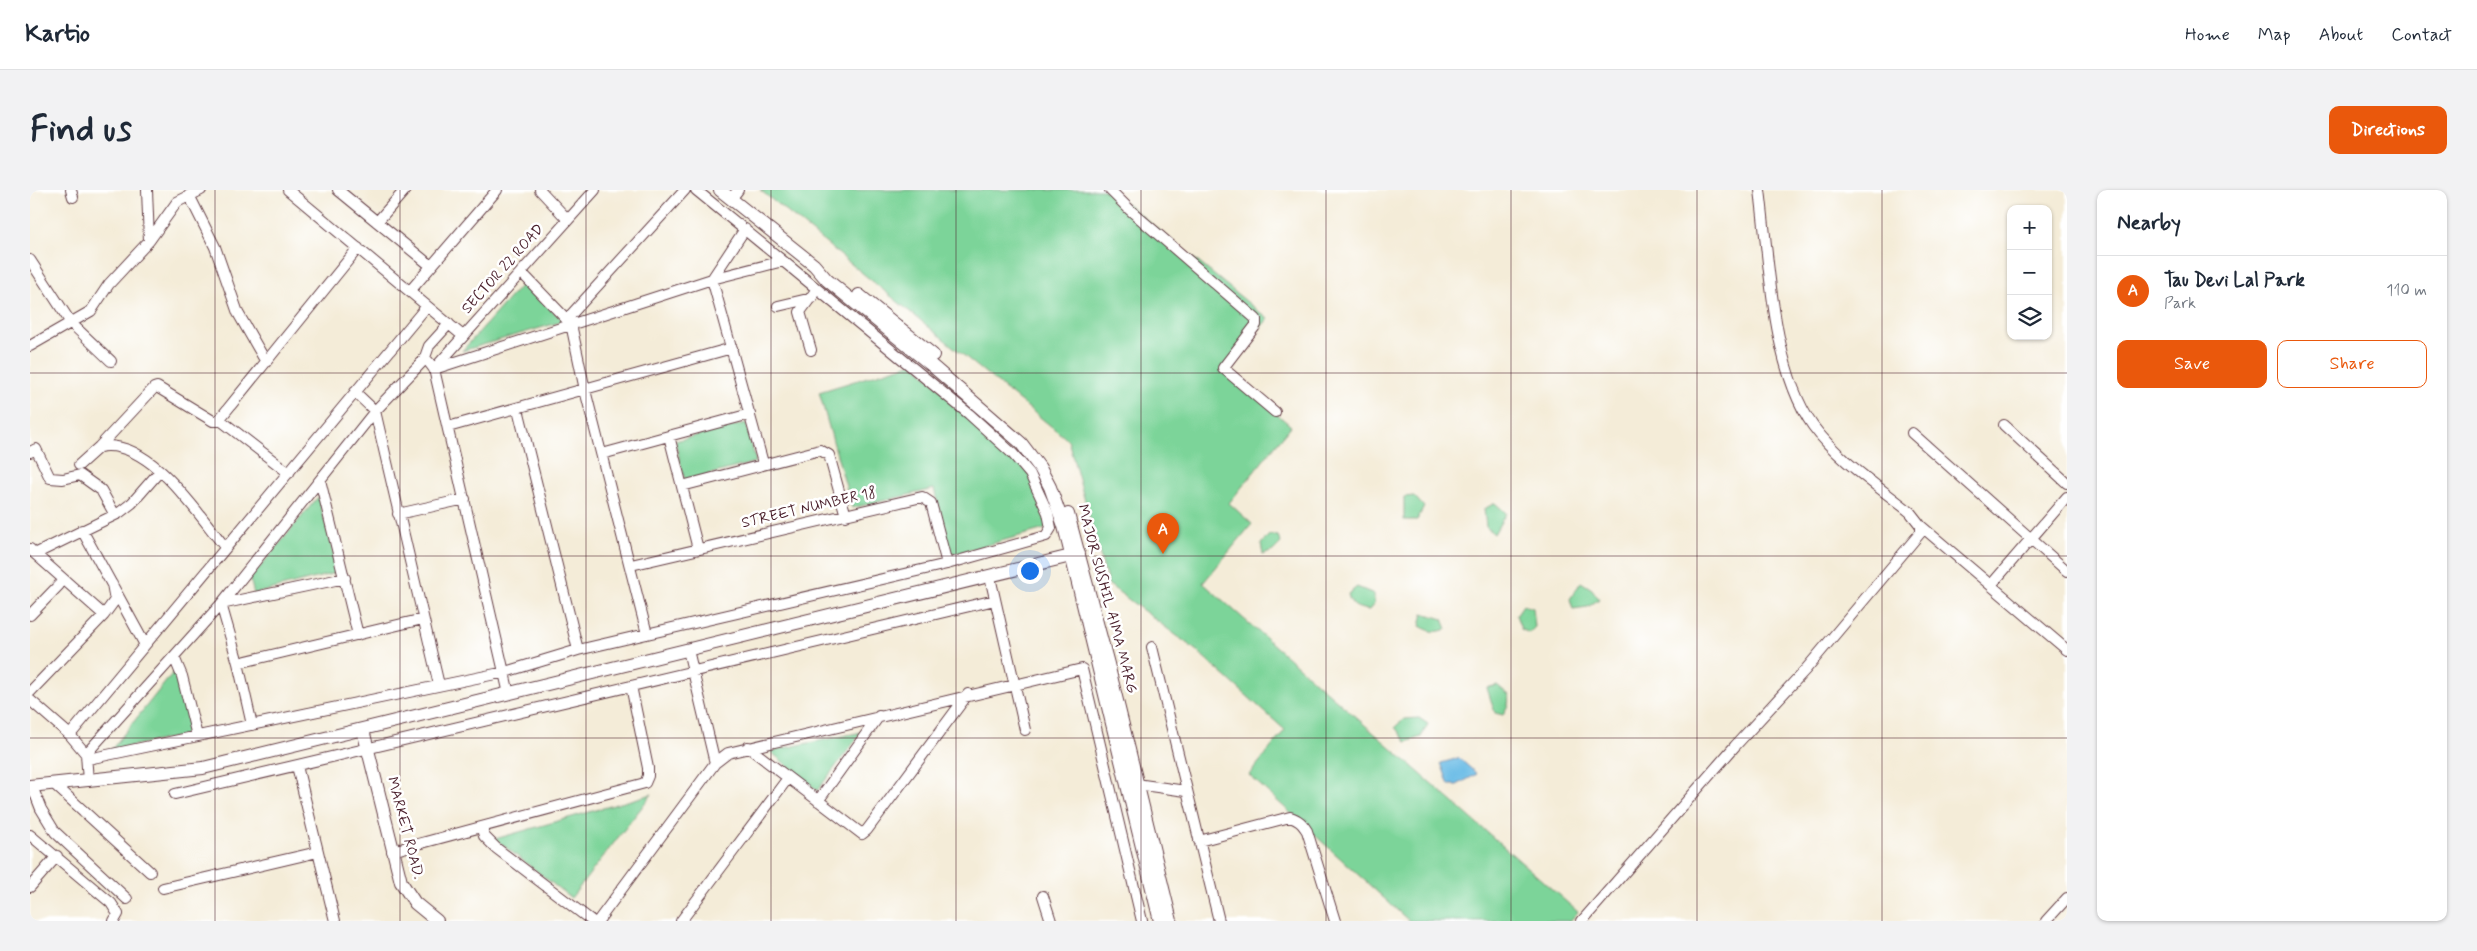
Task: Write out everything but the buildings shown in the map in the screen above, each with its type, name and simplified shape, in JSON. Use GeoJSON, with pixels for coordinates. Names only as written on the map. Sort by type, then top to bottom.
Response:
{"type":"FeatureCollection","features":[{"type":"Feature","properties":{"kind":"street"},"geometry":{"type":"LineString","coordinates":[[147,190],[149,241]]}},
{"type":"Feature","properties":{"kind":"street"},"geometry":{"type":"LineString","coordinates":[[30,346],[94,308],[109,284],[149,241],[177,202],[201,190]]}},
{"type":"Feature","properties":{"kind":"street"},"geometry":{"type":"LineString","coordinates":[[288,190],[463,336]]}},
{"type":"Feature","properties":{"kind":"street"},"geometry":{"type":"LineString","coordinates":[[338,190],[432,266]]}},
{"type":"Feature","properties":{"kind":"street"},"geometry":{"type":"LineString","coordinates":[[377,222],[405,190]]}},
{"type":"Feature","properties":{"kind":"street"},"geometry":{"type":"LineString","coordinates":[[410,291],[497,190]]}},
{"type":"Feature","properties":{"kind":"street"},"geometry":{"type":"LineString","coordinates":[[540,190],[568,220]]}},
{"type":"Feature","properties":{"kind":"street","name":"SECTOR 22 ROAD"},"geometry":{"type":"LineString","coordinates":[[434,369],[594,190]]}},
{"type":"Feature","properties":{"kind":"street"},"geometry":{"type":"LineString","coordinates":[[569,321],[685,190]]}},
{"type":"Feature","properties":{"kind":"street"},"geometry":{"type":"LineString","coordinates":[[87,756],[252,725],[505,672],[578,650],[947,564],[1046,536],[1051,522],[1041,497],[1030,474],[1013,454],[969,414],[815,293],[782,261],[696,190]]}},
{"type":"Feature","properties":{"kind":"street","name":"MAJOR SUSHIL AIMA MARG"},"geometry":{"type":"LineString","coordinates":[[720,190],[735,194],[820,270],[832,273],[895,323],[1030,442],[1053,474],[1075,533],[1075,556],[1098,666],[1160,921]]}},
{"type":"Feature","properties":{"kind":"street"},"geometry":{"type":"LineString","coordinates":[[1110,190],[1130,210],[1256,319],[1256,325],[1223,368],[1275,412]]}},
{"type":"Feature","properties":{"kind":"street"},"geometry":{"type":"LineString","coordinates":[[1760,190],[1780,344],[1796,394],[1813,426],[1826,441],[1910,512],[1921,526],[2067,650]]}},
{"type":"Feature","properties":{"kind":"street"},"geometry":{"type":"LineString","coordinates":[[189,195],[215,247],[238,314],[266,362]]}},
{"type":"Feature","properties":{"kind":"street"},"geometry":{"type":"LineString","coordinates":[[745,229],[712,279],[763,463]]}},
{"type":"Feature","properties":{"kind":"street"},"geometry":{"type":"LineString","coordinates":[[79,465],[157,387],[213,422],[220,419],[358,248]]}},
{"type":"Feature","properties":{"kind":"street"},"geometry":{"type":"LineString","coordinates":[[30,260],[71,323],[111,361]]}},
{"type":"Feature","properties":{"kind":"street"},"geometry":{"type":"LineString","coordinates":[[434,369],[569,321],[712,279],[782,261]]}},
{"type":"Feature","properties":{"kind":"street"},"geometry":{"type":"LineString","coordinates":[[521,272],[569,321],[647,634]]}},
{"type":"Feature","properties":{"kind":"street"},"geometry":{"type":"LineString","coordinates":[[778,306],[815,293]]}},
{"type":"Feature","properties":{"kind":"street"},"geometry":{"type":"LineString","coordinates":[[811,350],[800,316],[801,310],[815,293]]}},
{"type":"Feature","properties":{"kind":"street"},"geometry":{"type":"LineString","coordinates":[[70,734],[427,306]]}},
{"type":"Feature","properties":{"kind":"street"},"geometry":{"type":"LineString","coordinates":[[87,756],[221,604],[375,411],[424,360],[429,346],[449,324]]}},
{"type":"Feature","properties":{"kind":"street"},"geometry":{"type":"LineString","coordinates":[[448,427],[732,348]]}},
{"type":"Feature","properties":{"kind":"street"},"geometry":{"type":"LineString","coordinates":[[424,360],[430,362],[434,369],[510,694]]}},
{"type":"Feature","properties":{"kind":"street"},"geometry":{"type":"LineString","coordinates":[[355,392],[375,411],[439,685]]}},
{"type":"Feature","properties":{"kind":"street"},"geometry":{"type":"LineString","coordinates":[[518,409],[578,650]]}},
{"type":"Feature","properties":{"kind":"street"},"geometry":{"type":"LineString","coordinates":[[602,454],[750,414]]}},
{"type":"Feature","properties":{"kind":"street"},"geometry":{"type":"LineString","coordinates":[[220,419],[289,472]]}},
{"type":"Feature","properties":{"kind":"street"},"geometry":{"type":"LineString","coordinates":[[2004,425],[2067,483]]}},
{"type":"Feature","properties":{"kind":"street"},"geometry":{"type":"LineString","coordinates":[[1912,433],[2067,571]]}},
{"type":"Feature","properties":{"kind":"street"},"geometry":{"type":"LineString","coordinates":[[669,436],[698,549]]}},
{"type":"Feature","properties":{"kind":"street"},"geometry":{"type":"LineString","coordinates":[[99,447],[110,445],[123,448],[166,474],[225,547]]}},
{"type":"Feature","properties":{"kind":"street"},"geometry":{"type":"LineString","coordinates":[[30,452],[36,449],[50,478],[63,479],[80,475],[101,490],[115,515]]}},
{"type":"Feature","properties":{"kind":"street"},"geometry":{"type":"LineString","coordinates":[[682,486],[763,463],[820,450],[825,451],[829,455],[846,516]]}},
{"type":"Feature","properties":{"kind":"street"},"geometry":{"type":"LineString","coordinates":[[104,615],[32,551],[115,515],[132,503],[160,471]]}},
{"type":"Feature","properties":{"kind":"street"},"geometry":{"type":"LineString","coordinates":[[320,480],[358,635]]}},
{"type":"Feature","properties":{"kind":"street"},"geometry":{"type":"LineString","coordinates":[[1991,585],[2067,497]]}},
{"type":"Feature","properties":{"kind":"street","name":"STREET NUMBER 18"},"geometry":{"type":"LineString","coordinates":[[631,565],[926,498],[931,503],[947,564]]}},
{"type":"Feature","properties":{"kind":"street"},"geometry":{"type":"LineString","coordinates":[[398,514],[465,499]]}},
{"type":"Feature","properties":{"kind":"street"},"geometry":{"type":"LineString","coordinates":[[1582,921],[1812,662],[1917,539],[1921,526]]}},
{"type":"Feature","properties":{"kind":"street"},"geometry":{"type":"LineString","coordinates":[[82,530],[144,643]]}},
{"type":"Feature","properties":{"kind":"street"},"geometry":{"type":"LineString","coordinates":[[126,899],[55,832],[41,809],[31,786],[202,768],[1075,556]]}},
{"type":"Feature","properties":{"kind":"street","name":"MAJOR SUSHIL AIMA MARG"},"geometry":{"type":"LineString","coordinates":[[1075,556],[1171,921]]}},
{"type":"Feature","properties":{"kind":"street"},"geometry":{"type":"LineString","coordinates":[[990,577],[1025,730]]}},
{"type":"Feature","properties":{"kind":"street"},"geometry":{"type":"LineString","coordinates":[[221,604],[345,578]]}},
{"type":"Feature","properties":{"kind":"street"},"geometry":{"type":"LineString","coordinates":[[30,692],[104,615],[115,600],[112,584]]}},
{"type":"Feature","properties":{"kind":"street"},"geometry":{"type":"LineString","coordinates":[[30,615],[59,585]]}},
{"type":"Feature","properties":{"kind":"street"},"geometry":{"type":"LineString","coordinates":[[175,794],[995,600]]}},
{"type":"Feature","properties":{"kind":"street"},"geometry":{"type":"LineString","coordinates":[[221,604],[238,663],[252,725]]}},
{"type":"Feature","properties":{"kind":"street"},"geometry":{"type":"LineString","coordinates":[[238,663],[423,619]]}},
{"type":"Feature","properties":{"kind":"street"},"geometry":{"type":"LineString","coordinates":[[1152,647],[1219,921]]}},
{"type":"Feature","properties":{"kind":"street"},"geometry":{"type":"LineString","coordinates":[[688,650],[715,763]]}},
{"type":"Feature","properties":{"kind":"street"},"geometry":{"type":"LineString","coordinates":[[174,657],[182,676],[197,736]]}},
{"type":"Feature","properties":{"kind":"street"},"geometry":{"type":"LineString","coordinates":[[598,921],[715,763],[728,753],[968,694],[1098,666]]}},
{"type":"Feature","properties":{"kind":"street"},"geometry":{"type":"LineString","coordinates":[[1082,669],[1142,921]]}},
{"type":"Feature","properties":{"kind":"street"},"geometry":{"type":"LineString","coordinates":[[392,851],[482,829],[645,783],[648,776],[648,768],[631,686]]}},
{"type":"Feature","properties":{"kind":"street"},"geometry":{"type":"LineString","coordinates":[[748,747],[859,833],[865,832],[968,694]]}},
{"type":"Feature","properties":{"kind":"street"},"geometry":{"type":"LineString","coordinates":[[30,700],[70,734],[87,756],[88,781]]}},
{"type":"Feature","properties":{"kind":"street"},"geometry":{"type":"LineString","coordinates":[[818,801],[879,716]]}},
{"type":"Feature","properties":{"kind":"street","name":"MARKET ROAD."},"geometry":{"type":"LineString","coordinates":[[363,730],[401,882],[407,894],[437,921]]}},
{"type":"Feature","properties":{"kind":"street"},"geometry":{"type":"LineString","coordinates":[[296,766],[335,921]]}},
{"type":"Feature","properties":{"kind":"street"},"geometry":{"type":"LineString","coordinates":[[681,921],[788,778]]}},
{"type":"Feature","properties":{"kind":"street"},"geometry":{"type":"LineString","coordinates":[[54,784],[150,872]]}},
{"type":"Feature","properties":{"kind":"street"},"geometry":{"type":"LineString","coordinates":[[1136,784],[1186,791]]}},
{"type":"Feature","properties":{"kind":"street"},"geometry":{"type":"LineString","coordinates":[[1199,841],[1290,817],[1302,822],[1335,921]]}},
{"type":"Feature","properties":{"kind":"street"},"geometry":{"type":"LineString","coordinates":[[482,829],[484,836],[496,848],[592,921]]}},
{"type":"Feature","properties":{"kind":"street"},"geometry":{"type":"LineString","coordinates":[[30,834],[116,909],[118,914],[114,921]]}},
{"type":"Feature","properties":{"kind":"street"},"geometry":{"type":"LineString","coordinates":[[164,888],[318,852]]}},
{"type":"Feature","properties":{"kind":"street"},"geometry":{"type":"LineString","coordinates":[[30,887],[57,856]]}},
{"type":"Feature","properties":{"kind":"street"},"geometry":{"type":"LineString","coordinates":[[1044,896],[1051,921]]}},
{"type":"Feature","properties":{"kind":"street"},"geometry":{"type":"LineString","coordinates":[[2049,920],[2067,898]]}},
{"type":"Feature","properties":{"kind":"green space"},"geometry":{"type":"Polygon","coordinates":[[[760,190],[1110,190],[1268,319],[1224,369],[1291,426],[1229,503],[1252,524],[1203,583],[1578,912],[1570,921],[1409,921],[1249,775],[1285,730],[1197,651],[1108,584],[1068,440],[760,190]]]}},
{"type":"Feature","properties":{"kind":"green space"},"geometry":{"type":"Polygon","coordinates":[[[522,284],[564,321],[462,351],[522,284]]]}},
{"type":"Feature","properties":{"kind":"green space"},"geometry":{"type":"Polygon","coordinates":[[[913,363],[1030,474],[1059,525],[951,555],[934,489],[852,508],[819,392],[913,363]]]}},
{"type":"Feature","properties":{"kind":"green space"},"geometry":{"type":"Polygon","coordinates":[[[746,423],[756,462],[685,481],[675,441],[746,423]]]}},
{"type":"Feature","properties":{"kind":"green space"},"geometry":{"type":"Polygon","coordinates":[[[1414,496],[1424,507],[1417,520],[1404,520],[1404,497],[1414,496]]]}},
{"type":"Feature","properties":{"kind":"green space"},"geometry":{"type":"Polygon","coordinates":[[[318,497],[339,572],[254,594],[250,579],[318,497]]]}},
{"type":"Feature","properties":{"kind":"green space"},"geometry":{"type":"Polygon","coordinates":[[[1495,503],[1506,513],[1494,534],[1486,527],[1484,509],[1495,503]]]}},
{"type":"Feature","properties":{"kind":"green space"},"geometry":{"type":"Polygon","coordinates":[[[1269,535],[1278,536],[1281,543],[1273,551],[1263,555],[1261,544],[1269,535]]]}},
{"type":"Feature","properties":{"kind":"green space"},"geometry":{"type":"Polygon","coordinates":[[[1581,582],[1592,589],[1599,599],[1588,607],[1573,609],[1570,599],[1581,582]]]}},
{"type":"Feature","properties":{"kind":"green space"},"geometry":{"type":"Polygon","coordinates":[[[1357,587],[1374,594],[1374,604],[1369,610],[1358,607],[1351,602],[1348,594],[1357,587]]]}},
{"type":"Feature","properties":{"kind":"green space"},"geometry":{"type":"Polygon","coordinates":[[[1523,605],[1533,608],[1535,627],[1529,633],[1521,629],[1516,615],[1523,605]]]}},
{"type":"Feature","properties":{"kind":"green space"},"geometry":{"type":"Polygon","coordinates":[[[1423,613],[1443,619],[1447,629],[1433,631],[1420,626],[1423,613]]]}},
{"type":"Feature","properties":{"kind":"green space"},"geometry":{"type":"Polygon","coordinates":[[[176,669],[193,734],[111,750],[176,669]]]}},
{"type":"Feature","properties":{"kind":"green space"},"geometry":{"type":"Polygon","coordinates":[[[1497,685],[1509,695],[1508,705],[1503,715],[1495,713],[1487,688],[1497,685]]]}},
{"type":"Feature","properties":{"kind":"green space"},"geometry":{"type":"Polygon","coordinates":[[[1419,718],[1428,724],[1421,737],[1406,742],[1395,727],[1404,719],[1419,718]]]}},
{"type":"Feature","properties":{"kind":"green space"},"geometry":{"type":"Polygon","coordinates":[[[862,732],[817,791],[770,751],[862,732]]]}},
{"type":"Feature","properties":{"kind":"green space"},"geometry":{"type":"Polygon","coordinates":[[[652,794],[571,898],[495,839],[652,794]]]}},
{"type":"Feature","properties":{"kind":"water"},"geometry":{"type":"Polygon","coordinates":[[[1459,758],[1477,774],[1457,785],[1449,785],[1441,763],[1459,758]]]}},
{"type":"Feature","properties":{"kind":"place","name":"Tau Devi Lal Park"},"geometry":{"type":"Point","coordinates":[1163,554]}}]}
